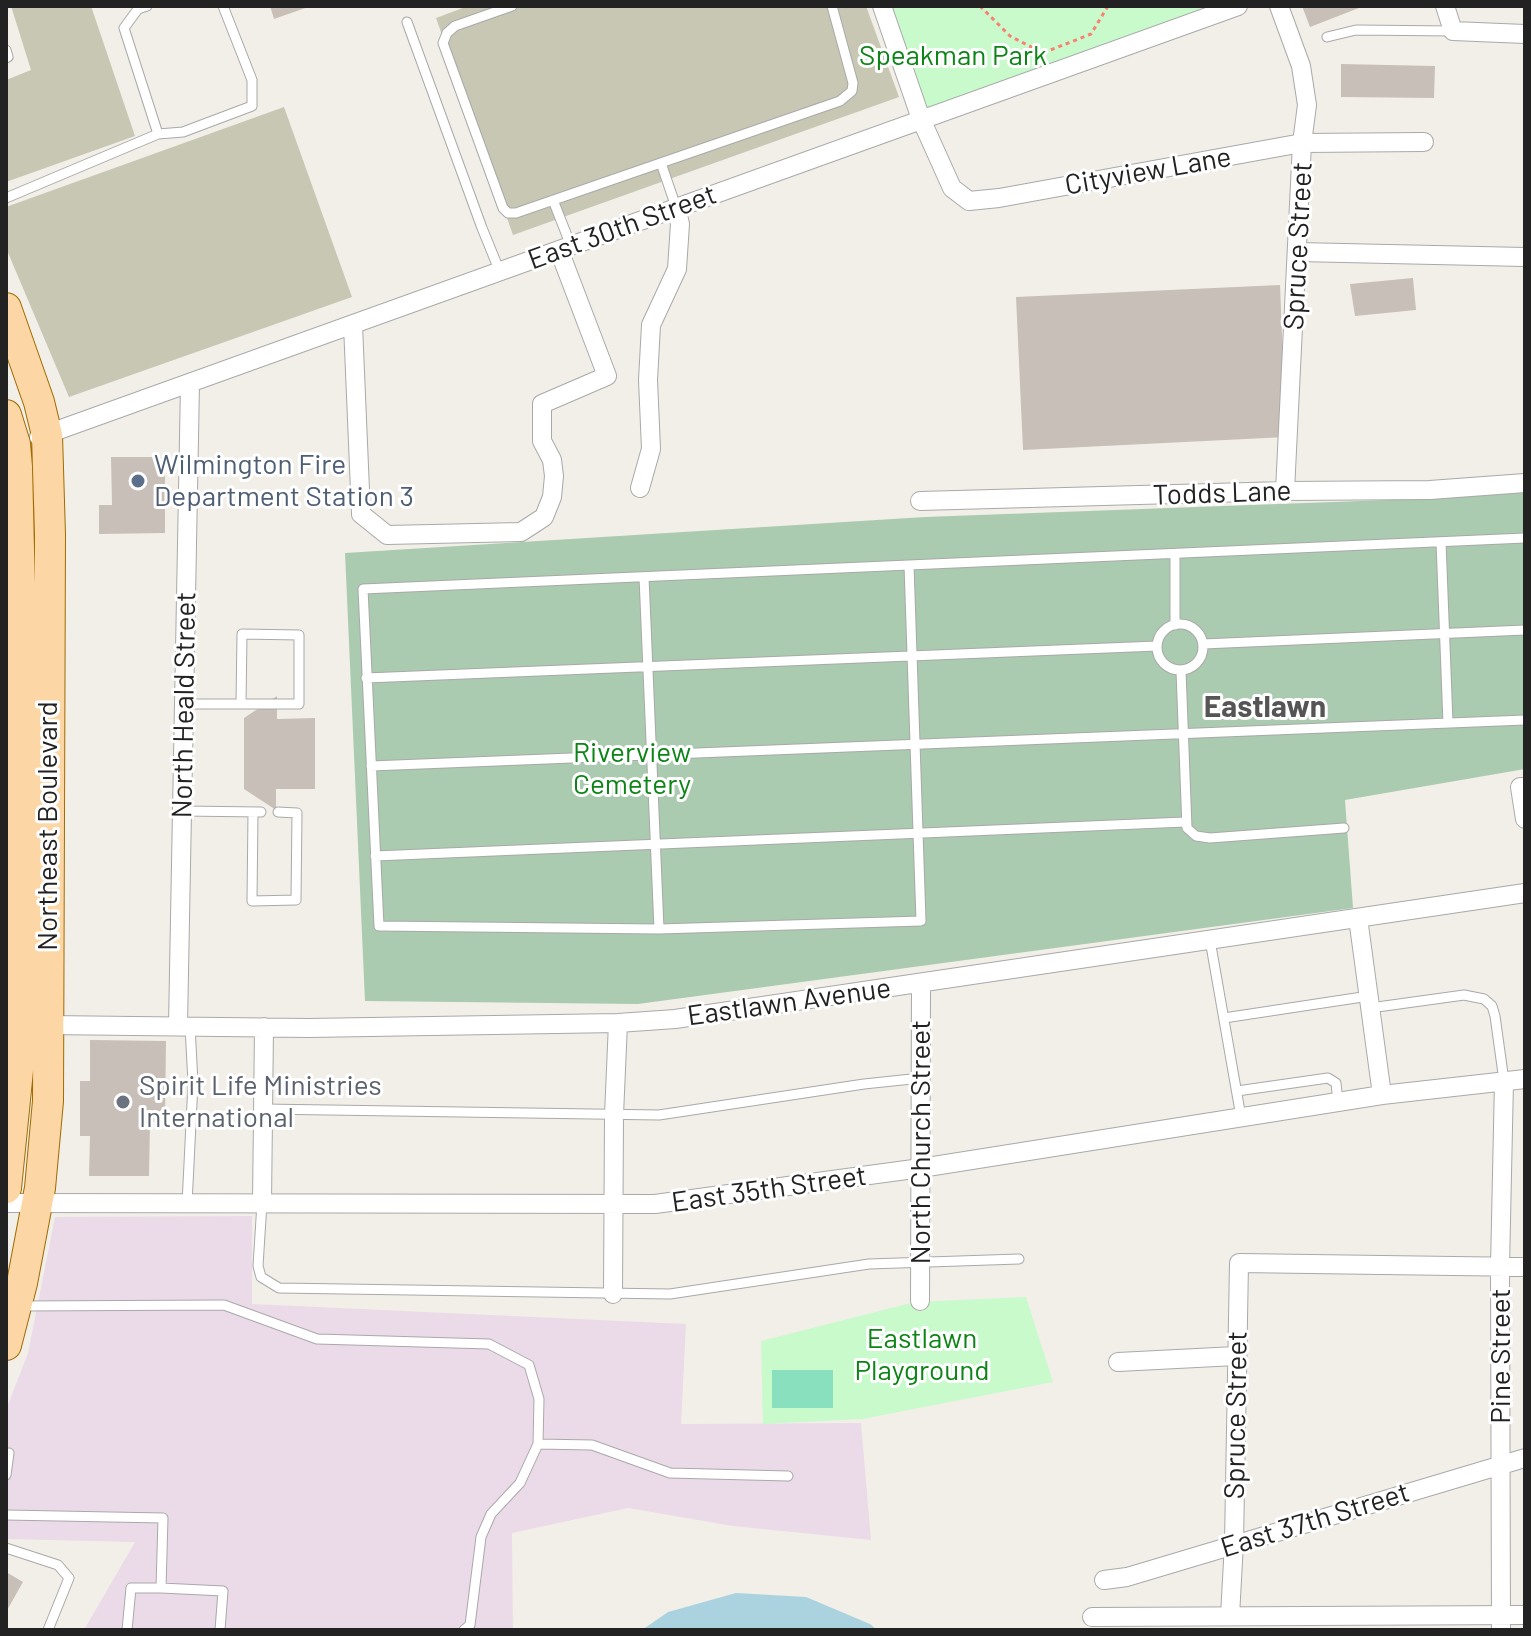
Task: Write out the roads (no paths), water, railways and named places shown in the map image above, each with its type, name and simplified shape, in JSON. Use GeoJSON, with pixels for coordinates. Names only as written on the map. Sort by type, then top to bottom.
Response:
{"type":"FeatureCollection","features":[{"type":"Feature","properties":{"kind":"main road","name":"Northeast Boulevard"},"geometry":{"type":"LineString","coordinates":[[6,308],[39,402],[47,435],[50,550],[34,1028]]}},
{"type":"Feature","properties":{"kind":"main road"},"geometry":{"type":"LineString","coordinates":[[6,415],[10,446],[19,804],[34,1028],[24,1178],[36,1205],[11,1305],[6,1345]]}},
{"type":"Feature","properties":{"kind":"main road"},"geometry":{"type":"LineString","coordinates":[[6,1188],[34,1028]]}},
{"type":"Feature","properties":{"kind":"street"},"geometry":{"type":"LineString","coordinates":[[882,6],[921,119]]}},
{"type":"Feature","properties":{"kind":"street","name":"East 30th Street"},"geometry":{"type":"LineString","coordinates":[[10,446],[1238,6]]}},
{"type":"Feature","properties":{"kind":"street","name":"Spruce Street"},"geometry":{"type":"LineString","coordinates":[[1279,6],[1301,66],[1307,105],[1302,143],[1285,491]]}},
{"type":"Feature","properties":{"kind":"street"},"geometry":{"type":"LineString","coordinates":[[1445,6],[1459,32],[1525,34]]}},
{"type":"Feature","properties":{"kind":"street","name":"Cityview Lane"},"geometry":{"type":"LineString","coordinates":[[921,119],[952,188],[969,201],[1302,143],[1424,142]]}},
{"type":"Feature","properties":{"kind":"street"},"geometry":{"type":"LineString","coordinates":[[640,488],[651,449],[648,380],[651,325],[677,269],[680,224],[676,207]]}},
{"type":"Feature","properties":{"kind":"street"},"geometry":{"type":"LineString","coordinates":[[353,325],[361,514],[387,535],[521,532],[544,517],[552,497],[554,476],[552,460],[542,441],[542,404],[607,376],[565,248]]}},
{"type":"Feature","properties":{"kind":"street"},"geometry":{"type":"LineString","coordinates":[[1298,252],[1525,257]]}},
{"type":"Feature","properties":{"kind":"street","name":"North Heald Street"},"geometry":{"type":"LineString","coordinates":[[184,1026],[182,811],[190,384]]}},
{"type":"Feature","properties":{"kind":"street","name":"Todds Lane"},"geometry":{"type":"LineString","coordinates":[[920,501],[1430,490],[1525,483]]}},
{"type":"Feature","properties":{"kind":"street"},"geometry":{"type":"LineString","coordinates":[[1525,787],[1520,787],[1525,819]]}},
{"type":"Feature","properties":{"kind":"street","name":"Eastlawn Avenue"},"geometry":{"type":"LineString","coordinates":[[34,1028],[618,1023],[675,1019],[1525,893]]}},
{"type":"Feature","properties":{"kind":"street"},"geometry":{"type":"LineString","coordinates":[[1358,918],[1382,1095]]}},
{"type":"Feature","properties":{"kind":"street","name":"North Church Street"},"geometry":{"type":"LineString","coordinates":[[920,1301],[921,984]]}},
{"type":"Feature","properties":{"kind":"street"},"geometry":{"type":"LineString","coordinates":[[613,1294],[618,1023]]}},
{"type":"Feature","properties":{"kind":"street"},"geometry":{"type":"LineString","coordinates":[[262,1203],[264,1027]]}},
{"type":"Feature","properties":{"kind":"street","name":"East 35th Street"},"geometry":{"type":"LineString","coordinates":[[6,1203],[681,1202],[921,1168],[1382,1095],[1525,1079]]}},
{"type":"Feature","properties":{"kind":"street","name":"Pine Street"},"geometry":{"type":"LineString","coordinates":[[1501,1623],[1500,1267],[1504,1081]]}},
{"type":"Feature","properties":{"kind":"street","name":"Spruce Street"},"geometry":{"type":"LineString","coordinates":[[1230,1616],[1239,1263],[1500,1267]]}},
{"type":"Feature","properties":{"kind":"street"},"geometry":{"type":"LineString","coordinates":[[1500,1267],[1525,1267]]}},
{"type":"Feature","properties":{"kind":"street"},"geometry":{"type":"LineString","coordinates":[[1118,1362],[1236,1356]]}},
{"type":"Feature","properties":{"kind":"street","name":"East 37th Street"},"geometry":{"type":"LineString","coordinates":[[1104,1580],[1127,1577],[1525,1458]]}},
{"type":"Feature","properties":{"kind":"street"},"geometry":{"type":"LineString","coordinates":[[1092,1617],[1230,1616],[1501,1623],[1525,1615]]}},
{"type":"Feature","properties":{"kind":"lane"},"geometry":{"type":"LineString","coordinates":[[147,6],[138,9],[124,28],[158,134]]}},
{"type":"Feature","properties":{"kind":"lane"},"geometry":{"type":"LineString","coordinates":[[6,198],[158,134],[183,132],[252,106],[252,80],[223,6]]}},
{"type":"Feature","properties":{"kind":"lane"},"geometry":{"type":"LineString","coordinates":[[512,6],[455,26],[447,33],[443,43],[503,208],[508,213],[516,213],[848,96],[853,83],[832,6]]}},
{"type":"Feature","properties":{"kind":"lane"},"geometry":{"type":"LineString","coordinates":[[407,22],[500,272]]}},
{"type":"Feature","properties":{"kind":"lane"},"geometry":{"type":"LineString","coordinates":[[1327,37],[1356,30],[1459,32]]}},
{"type":"Feature","properties":{"kind":"lane"},"geometry":{"type":"LineString","coordinates":[[6,50],[6,58]]}},
{"type":"Feature","properties":{"kind":"lane"},"geometry":{"type":"LineString","coordinates":[[661,163],[676,207]]}},
{"type":"Feature","properties":{"kind":"lane"},"geometry":{"type":"LineString","coordinates":[[553,200],[565,248]]}},
{"type":"Feature","properties":{"kind":"lane"},"geometry":{"type":"LineString","coordinates":[[909,565],[921,921],[659,929],[379,926],[363,589],[909,565],[1175,554],[1525,538]]}},
{"type":"Feature","properties":{"kind":"lane"},"geometry":{"type":"LineString","coordinates":[[1441,542],[1448,723]]}},
{"type":"Feature","properties":{"kind":"lane"},"geometry":{"type":"LineString","coordinates":[[1175,554],[1175,625]]}},
{"type":"Feature","properties":{"kind":"lane"},"geometry":{"type":"LineString","coordinates":[[644,577],[659,929]]}},
{"type":"Feature","properties":{"kind":"lane"},"geometry":{"type":"LineString","coordinates":[[1175,625],[1190,626],[1203,644],[1200,659],[1195,665],[1181,671],[1173,670],[1161,661],[1157,646],[1163,632],[1175,625]]}},
{"type":"Feature","properties":{"kind":"lane"},"geometry":{"type":"LineString","coordinates":[[1203,644],[1525,630]]}},
{"type":"Feature","properties":{"kind":"lane"},"geometry":{"type":"LineString","coordinates":[[184,704],[241,704],[299,704],[299,635],[242,634],[241,704]]}},
{"type":"Feature","properties":{"kind":"lane"},"geometry":{"type":"LineString","coordinates":[[366,678],[1157,646]]}},
{"type":"Feature","properties":{"kind":"lane"},"geometry":{"type":"LineString","coordinates":[[1181,671],[1187,828],[1196,836],[1210,838],[1344,828]]}},
{"type":"Feature","properties":{"kind":"lane"},"geometry":{"type":"LineString","coordinates":[[371,766],[1525,720]]}},
{"type":"Feature","properties":{"kind":"lane"},"geometry":{"type":"LineString","coordinates":[[182,811],[257,812],[252,901],[296,900],[297,813],[278,812]]}},
{"type":"Feature","properties":{"kind":"lane"},"geometry":{"type":"LineString","coordinates":[[375,856],[1185,822]]}},
{"type":"Feature","properties":{"kind":"lane"},"geometry":{"type":"LineString","coordinates":[[1210,940],[1241,1117]]}},
{"type":"Feature","properties":{"kind":"lane"},"geometry":{"type":"LineString","coordinates":[[1224,1018],[1464,995],[1484,999],[1492,1006],[1495,1016],[1504,1081]]}},
{"type":"Feature","properties":{"kind":"lane"},"geometry":{"type":"LineString","coordinates":[[184,1026],[193,1083],[187,1204]]}},
{"type":"Feature","properties":{"kind":"lane"},"geometry":{"type":"LineString","coordinates":[[263,1109],[614,1115],[685,1112],[921,1078]]}},
{"type":"Feature","properties":{"kind":"lane"},"geometry":{"type":"LineString","coordinates":[[1237,1091],[1328,1078],[1336,1083],[1338,1102]]}},
{"type":"Feature","properties":{"kind":"lane"},"geometry":{"type":"LineString","coordinates":[[262,1203],[258,1266],[261,1277],[279,1288],[684,1293],[869,1264],[1019,1259]]}},
{"type":"Feature","properties":{"kind":"lane"},"geometry":{"type":"LineString","coordinates":[[11,1305],[224,1305],[317,1339],[489,1344],[529,1365],[539,1399],[538,1444],[520,1483],[491,1514],[481,1537],[470,1625],[464,1630]]}},
{"type":"Feature","properties":{"kind":"lane"},"geometry":{"type":"LineString","coordinates":[[538,1444],[592,1445],[670,1473],[788,1476]]}},
{"type":"Feature","properties":{"kind":"lane"},"geometry":{"type":"LineString","coordinates":[[6,1475],[9,1453]]}},
{"type":"Feature","properties":{"kind":"lane"},"geometry":{"type":"LineString","coordinates":[[6,1515],[163,1518],[161,1588]]}},
{"type":"Feature","properties":{"kind":"lane"},"geometry":{"type":"LineString","coordinates":[[6,1548],[58,1565],[69,1578],[48,1630]]}},
{"type":"Feature","properties":{"kind":"lane"},"geometry":{"type":"LineString","coordinates":[[127,1630],[131,1588],[223,1591],[220,1630]]}},
{"type":"Feature","properties":{"kind":"water"},"geometry":{"type":"Polygon","coordinates":[[[736,1593],[806,1597],[870,1624],[877,1630],[642,1630],[668,1612],[736,1593]]]}},
{"type":"Feature","properties":{"kind":"place","name":"Wilmington Fire Department Station 3"},"geometry":{"type":"Point","coordinates":[138,481]}},
{"type":"Feature","properties":{"kind":"place","name":"Spirit Life Ministries International"},"geometry":{"type":"Point","coordinates":[123,1102]}},
{"type":"Feature","properties":{"kind":"district","name":"Eastlawn"},"geometry":{"type":"Point","coordinates":[1265,707]}},
{"type":"Feature","properties":{"kind":"park label","name":"Speakman Park"},"geometry":{"type":"Point","coordinates":[953,56]}},
{"type":"Feature","properties":{"kind":"park label","name":"Riverview Cemetery"},"geometry":{"type":"Point","coordinates":[632,769]}},
{"type":"Feature","properties":{"kind":"park label","name":"Eastlawn Playground"},"geometry":{"type":"Point","coordinates":[922,1355]}}]}
